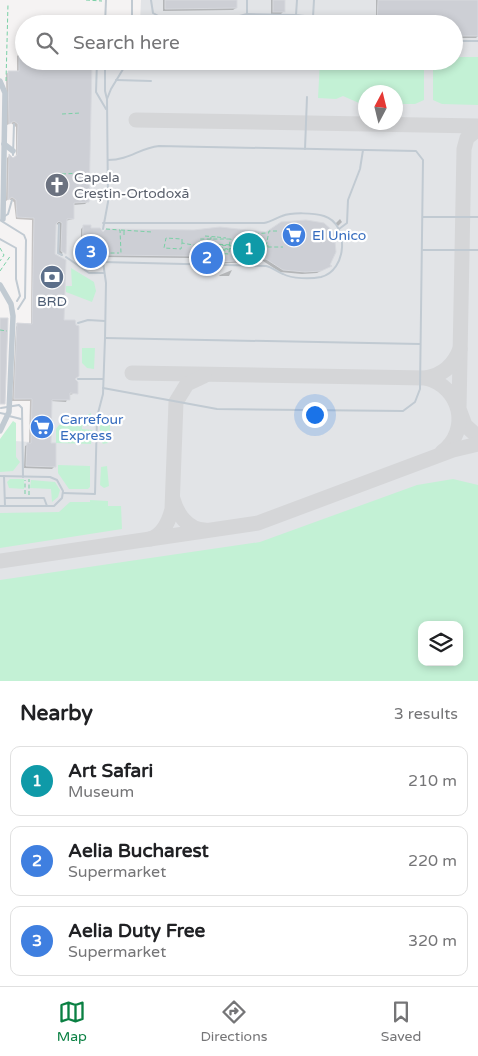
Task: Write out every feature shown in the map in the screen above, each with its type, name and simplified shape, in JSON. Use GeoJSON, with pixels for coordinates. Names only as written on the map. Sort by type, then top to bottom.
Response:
{"type":"FeatureCollection","features":[{"type":"Feature","properties":{"kind":"street"},"geometry":{"type":"LineString","coordinates":[[2,219],[5,92],[3,83]]}},
{"type":"Feature","properties":{"kind":"street"},"geometry":{"type":"LineString","coordinates":[[4,144],[13,153]]}},
{"type":"Feature","properties":{"kind":"street"},"geometry":{"type":"LineString","coordinates":[[0,285],[10,304],[13,316],[10,412],[0,431]]}},
{"type":"Feature","properties":{"kind":"lane"},"geometry":{"type":"LineString","coordinates":[[105,15],[106,0]]}},
{"type":"Feature","properties":{"kind":"lane"},"geometry":{"type":"LineString","coordinates":[[132,0],[132,15]]}},
{"type":"Feature","properties":{"kind":"lane"},"geometry":{"type":"LineString","coordinates":[[151,0],[153,13],[157,15]]}},
{"type":"Feature","properties":{"kind":"lane"},"geometry":{"type":"LineString","coordinates":[[247,0],[247,14]]}},
{"type":"Feature","properties":{"kind":"lane"},"geometry":{"type":"LineString","coordinates":[[243,15],[296,15],[296,0]]}},
{"type":"Feature","properties":{"kind":"lane"},"geometry":{"type":"LineString","coordinates":[[313,15],[314,0]]}},
{"type":"Feature","properties":{"kind":"lane"},"geometry":{"type":"LineString","coordinates":[[463,41],[478,41]]}},
{"type":"Feature","properties":{"kind":"lane"},"geometry":{"type":"LineString","coordinates":[[97,70],[96,92],[107,110]]}},
{"type":"Feature","properties":{"kind":"lane"},"geometry":{"type":"LineString","coordinates":[[105,70],[105,91],[108,99]]}},
{"type":"Feature","properties":{"kind":"lane"},"geometry":{"type":"LineString","coordinates":[[103,228],[108,202],[108,99],[122,70]]}},
{"type":"Feature","properties":{"kind":"lane"},"geometry":{"type":"LineString","coordinates":[[116,80],[152,80]]}},
{"type":"Feature","properties":{"kind":"lane"},"geometry":{"type":"LineString","coordinates":[[305,149],[307,96]]}},
{"type":"Feature","properties":{"kind":"lane"},"geometry":{"type":"LineString","coordinates":[[13,153],[14,124]]}},
{"type":"Feature","properties":{"kind":"lane"},"geometry":{"type":"LineString","coordinates":[[103,388],[217,410],[399,412],[410,408],[419,394],[421,344],[423,160],[420,153],[411,150],[159,146],[151,147],[123,160],[108,160]]}},
{"type":"Feature","properties":{"kind":"lane"},"geometry":{"type":"LineString","coordinates":[[339,230],[348,220],[348,200],[360,170],[363,150]]}},
{"type":"Feature","properties":{"kind":"lane"},"geometry":{"type":"LineString","coordinates":[[12,200],[8,214],[2,219],[7,226],[24,235],[26,240],[24,298],[18,309]]}},
{"type":"Feature","properties":{"kind":"lane"},"geometry":{"type":"LineString","coordinates":[[102,262],[266,266],[286,276],[320,277],[331,272],[340,261],[342,241],[339,230],[332,220],[312,215],[284,215],[264,223],[103,223]]}},
{"type":"Feature","properties":{"kind":"lane"},"geometry":{"type":"LineString","coordinates":[[423,217],[478,217]]}},
{"type":"Feature","properties":{"kind":"lane"},"geometry":{"type":"LineString","coordinates":[[58,224],[58,253],[62,255]]}},
{"type":"Feature","properties":{"kind":"lane"},"geometry":{"type":"LineString","coordinates":[[0,239],[16,248],[16,279],[20,296],[17,301]]}},
{"type":"Feature","properties":{"kind":"lane"},"geometry":{"type":"LineString","coordinates":[[423,250],[478,250]]}},
{"type":"Feature","properties":{"kind":"lane"},"geometry":{"type":"LineString","coordinates":[[63,493],[95,494],[96,417],[104,379],[105,320],[102,254]]}},
{"type":"Feature","properties":{"kind":"lane"},"geometry":{"type":"LineString","coordinates":[[66,258],[89,273],[104,273]]}},
{"type":"Feature","properties":{"kind":"lane"},"geometry":{"type":"LineString","coordinates":[[78,323],[88,320],[105,320]]}},
{"type":"Feature","properties":{"kind":"lane"},"geometry":{"type":"LineString","coordinates":[[105,338],[421,344]]}},
{"type":"Feature","properties":{"kind":"lane"},"geometry":{"type":"LineString","coordinates":[[78,379],[104,379]]}},
{"type":"Feature","properties":{"kind":"lane"},"geometry":{"type":"LineString","coordinates":[[1,408],[20,406],[24,477]]}},
{"type":"Feature","properties":{"kind":"lane"},"geometry":{"type":"LineString","coordinates":[[0,413],[21,419]]}},
{"type":"Feature","properties":{"kind":"lane"},"geometry":{"type":"LineString","coordinates":[[0,476],[50,477],[61,484],[63,493],[58,503],[47,506],[0,506]]}},
{"type":"Feature","properties":{"kind":"lane"},"geometry":{"type":"LineString","coordinates":[[4,476],[5,506]]}},
{"type":"Feature","properties":{"kind":"lane"},"geometry":{"type":"LineString","coordinates":[[5,498],[44,498],[47,506]]}},
{"type":"Feature","properties":{"kind":"path"},"geometry":{"type":"LineString","coordinates":[[86,0],[106,0]]}},
{"type":"Feature","properties":{"kind":"path"},"geometry":{"type":"LineString","coordinates":[[3,83],[8,4]]}},
{"type":"Feature","properties":{"kind":"path"},"geometry":{"type":"LineString","coordinates":[[3,16],[8,17]]}},
{"type":"Feature","properties":{"kind":"path"},"geometry":{"type":"LineString","coordinates":[[62,114],[82,113]]}},
{"type":"Feature","properties":{"kind":"path"},"geometry":{"type":"LineString","coordinates":[[62,174],[82,173]]}},
{"type":"Feature","properties":{"kind":"path"},"geometry":{"type":"LineString","coordinates":[[124,229],[124,235]]}},
{"type":"Feature","properties":{"kind":"path"},"geometry":{"type":"LineString","coordinates":[[106,230],[124,229],[152,232]]}},
{"type":"Feature","properties":{"kind":"path"},"geometry":{"type":"LineString","coordinates":[[102,254],[121,253],[120,230]]}},
{"type":"Feature","properties":{"kind":"path"},"geometry":{"type":"LineString","coordinates":[[267,246],[269,231],[277,231]]}},
{"type":"Feature","properties":{"kind":"path"},"geometry":{"type":"LineString","coordinates":[[251,250],[252,234],[266,234],[270,231]]}},
{"type":"Feature","properties":{"kind":"path"},"geometry":{"type":"LineString","coordinates":[[266,234],[267,246]]}},
{"type":"Feature","properties":{"kind":"path"},"geometry":{"type":"LineString","coordinates":[[205,236],[234,240],[233,246],[235,250]]}},
{"type":"Feature","properties":{"kind":"path"},"geometry":{"type":"LineString","coordinates":[[210,252],[212,237]]}},
{"type":"Feature","properties":{"kind":"path"},"geometry":{"type":"LineString","coordinates":[[166,238],[182,239],[182,243],[181,250],[164,248],[166,238]]}},
{"type":"Feature","properties":{"kind":"path"},"geometry":{"type":"LineString","coordinates":[[200,239],[230,239],[229,254],[199,252],[199,246],[200,239]]}},
{"type":"Feature","properties":{"kind":"path"},"geometry":{"type":"LineString","coordinates":[[182,243],[199,246]]}},
{"type":"Feature","properties":{"kind":"path"},"geometry":{"type":"LineString","coordinates":[[206,244],[283,247]]}},
{"type":"Feature","properties":{"kind":"path"},"geometry":{"type":"LineString","coordinates":[[233,246],[218,245],[217,249],[228,250],[262,246]]}},
{"type":"Feature","properties":{"kind":"path"},"geometry":{"type":"LineString","coordinates":[[0,248],[4,252],[6,263]]}},
{"type":"Feature","properties":{"kind":"path"},"geometry":{"type":"LineString","coordinates":[[118,253],[119,249]]}},
{"type":"Feature","properties":{"kind":"path"},"geometry":{"type":"LineString","coordinates":[[0,271],[13,252]]}},
{"type":"Feature","properties":{"kind":"path"},"geometry":{"type":"LineString","coordinates":[[204,252],[228,254]]}},
{"type":"Feature","properties":{"kind":"path"},"geometry":{"type":"LineString","coordinates":[[0,261],[4,258]]}},
{"type":"Feature","properties":{"kind":"path"},"geometry":{"type":"LineString","coordinates":[[24,477],[25,498]]}},
{"type":"Feature","properties":{"kind":"path"},"geometry":{"type":"LineString","coordinates":[[29,498],[30,477]]}},
{"type":"Feature","properties":{"kind":"shaded area"},"geometry":{"type":"Polygon","coordinates":[[[141,0],[478,0],[478,681],[0,681],[0,457],[14,441],[31,442],[32,400],[15,399],[16,323],[32,323],[34,218],[18,217],[16,212],[19,70],[463,70],[463,15],[140,15],[141,0]]]}},
{"type":"Feature","properties":{"kind":"green space"},"geometry":{"type":"Polygon","coordinates":[[[463,57],[478,57],[478,105],[442,104],[433,100],[433,70],[463,70],[463,57]]]}},
{"type":"Feature","properties":{"kind":"green space"},"geometry":{"type":"Polygon","coordinates":[[[320,70],[424,70],[424,100],[415,104],[403,104],[403,85],[358,85],[358,103],[343,96],[336,99],[318,98],[320,70]]]}},
{"type":"Feature","properties":{"kind":"green space"},"geometry":{"type":"Polygon","coordinates":[[[71,268],[94,282],[96,291],[92,302],[66,292],[66,286],[72,286],[71,268]]]}},
{"type":"Feature","properties":{"kind":"green space"},"geometry":{"type":"Polygon","coordinates":[[[82,348],[95,348],[94,369],[87,368],[82,363],[82,348]]]}},
{"type":"Feature","properties":{"kind":"green space"},"geometry":{"type":"Polygon","coordinates":[[[91,413],[91,425],[82,426],[82,429],[92,430],[91,444],[56,443],[56,429],[59,425],[69,424],[91,413]]]}},
{"type":"Feature","properties":{"kind":"green space"},"geometry":{"type":"Polygon","coordinates":[[[106,415],[110,419],[110,440],[108,443],[103,444],[100,440],[100,420],[106,415]]]}},
{"type":"Feature","properties":{"kind":"green space"},"geometry":{"type":"Polygon","coordinates":[[[13,421],[16,423],[16,457],[20,462],[13,471],[0,472],[0,439],[13,421]]]}},
{"type":"Feature","properties":{"kind":"green space"},"geometry":{"type":"Polygon","coordinates":[[[58,465],[90,466],[90,487],[88,489],[69,489],[58,473],[58,465]]]}},
{"type":"Feature","properties":{"kind":"green space"},"geometry":{"type":"Polygon","coordinates":[[[107,466],[109,486],[104,488],[100,485],[101,467],[107,466]]]}},
{"type":"Feature","properties":{"kind":"green space"},"geometry":{"type":"Polygon","coordinates":[[[10,479],[24,479],[24,489],[9,488],[7,482],[10,479]]]}},
{"type":"Feature","properties":{"kind":"green space"},"geometry":{"type":"Polygon","coordinates":[[[453,479],[478,485],[478,681],[0,681],[0,580],[260,542],[417,485],[453,479]]]}},
{"type":"Feature","properties":{"kind":"green space"},"geometry":{"type":"Polygon","coordinates":[[[31,480],[55,482],[60,490],[58,497],[52,502],[51,489],[30,488],[31,480]]]}},
{"type":"Feature","properties":{"kind":"green space"},"geometry":{"type":"Polygon","coordinates":[[[90,500],[108,501],[108,506],[121,506],[122,529],[0,548],[0,513],[59,512],[70,502],[90,502],[90,500]]]}},
{"type":"Feature","properties":{"kind":"building"},"geometry":{"type":"Polygon","coordinates":[[[165,0],[237,0],[237,8],[165,9],[165,0]]]}},
{"type":"Feature","properties":{"kind":"building"},"geometry":{"type":"Polygon","coordinates":[[[273,0],[285,0],[285,12],[273,12],[273,0]]]}},
{"type":"Feature","properties":{"kind":"building"},"geometry":{"type":"Polygon","coordinates":[[[378,0],[478,0],[478,36],[463,36],[463,15],[377,15],[378,0]]]}},
{"type":"Feature","properties":{"kind":"building"},"geometry":{"type":"Polygon","coordinates":[[[92,70],[89,202],[74,203],[74,219],[67,219],[66,254],[61,251],[62,223],[59,221],[56,224],[55,254],[66,260],[64,320],[75,320],[76,325],[79,326],[79,376],[75,379],[78,382],[78,394],[70,393],[70,400],[52,400],[51,443],[56,443],[56,467],[26,466],[27,443],[31,443],[32,399],[14,399],[17,323],[32,324],[34,218],[17,217],[16,200],[12,197],[8,200],[9,154],[13,158],[17,155],[18,124],[14,121],[9,124],[8,71],[92,70]]]}},
{"type":"Feature","properties":{"kind":"building"},"geometry":{"type":"Polygon","coordinates":[[[306,220],[324,223],[334,232],[336,252],[330,265],[332,266],[321,271],[283,270],[266,259],[218,262],[197,259],[193,256],[105,255],[102,252],[99,255],[91,254],[91,258],[82,257],[83,225],[91,225],[91,228],[100,228],[103,232],[106,229],[194,230],[220,227],[266,232],[281,222],[306,220]]]}},
{"type":"Feature","properties":{"kind":"building"},"geometry":{"type":"Polygon","coordinates":[[[0,318],[8,318],[5,404],[0,404],[0,318]]]}},
{"type":"Feature","properties":{"kind":"taxiway"},"geometry":{"type":"LineString","coordinates":[[136,120],[478,126]]}},
{"type":"Feature","properties":{"kind":"taxiway"},"geometry":{"type":"LineString","coordinates":[[478,129],[467,138],[464,149],[459,409],[465,425],[478,437]]}},
{"type":"Feature","properties":{"kind":"taxiway"},"geometry":{"type":"LineString","coordinates":[[132,373],[426,378],[443,372],[455,360],[460,349]]}},
{"type":"Feature","properties":{"kind":"taxiway"},"geometry":{"type":"LineString","coordinates":[[150,539],[162,531],[172,509],[176,402],[187,384],[204,376]]}},
{"type":"Feature","properties":{"kind":"taxiway"},"geometry":{"type":"LineString","coordinates":[[426,378],[438,383],[447,390],[458,410],[457,432],[451,443],[442,452]]}},
{"type":"Feature","properties":{"kind":"taxiway"},"geometry":{"type":"LineString","coordinates":[[0,561],[258,523],[453,450],[478,444]]}},
{"type":"Feature","properties":{"kind":"taxiway"},"geometry":{"type":"LineString","coordinates":[[173,499],[177,510],[188,524],[205,530]]}},
{"type":"Feature","properties":{"kind":"place","name":"Capela Creștin-Ortodoxă"},"geometry":{"type":"Point","coordinates":[57,185]}},
{"type":"Feature","properties":{"kind":"place","name":"El Unico"},"geometry":{"type":"Point","coordinates":[294,235]}},
{"type":"Feature","properties":{"kind":"place","name":"Art Safari"},"geometry":{"type":"Point","coordinates":[249,249]}},
{"type":"Feature","properties":{"kind":"place","name":"Aelia Duty Free"},"geometry":{"type":"Point","coordinates":[91,252]}},
{"type":"Feature","properties":{"kind":"place","name":"Aelia Bucharest"},"geometry":{"type":"Point","coordinates":[207,258]}},
{"type":"Feature","properties":{"kind":"place","name":"BRD"},"geometry":{"type":"Point","coordinates":[52,277]}},
{"type":"Feature","properties":{"kind":"place","name":"Carrefour Express"},"geometry":{"type":"Point","coordinates":[42,427]}}]}
